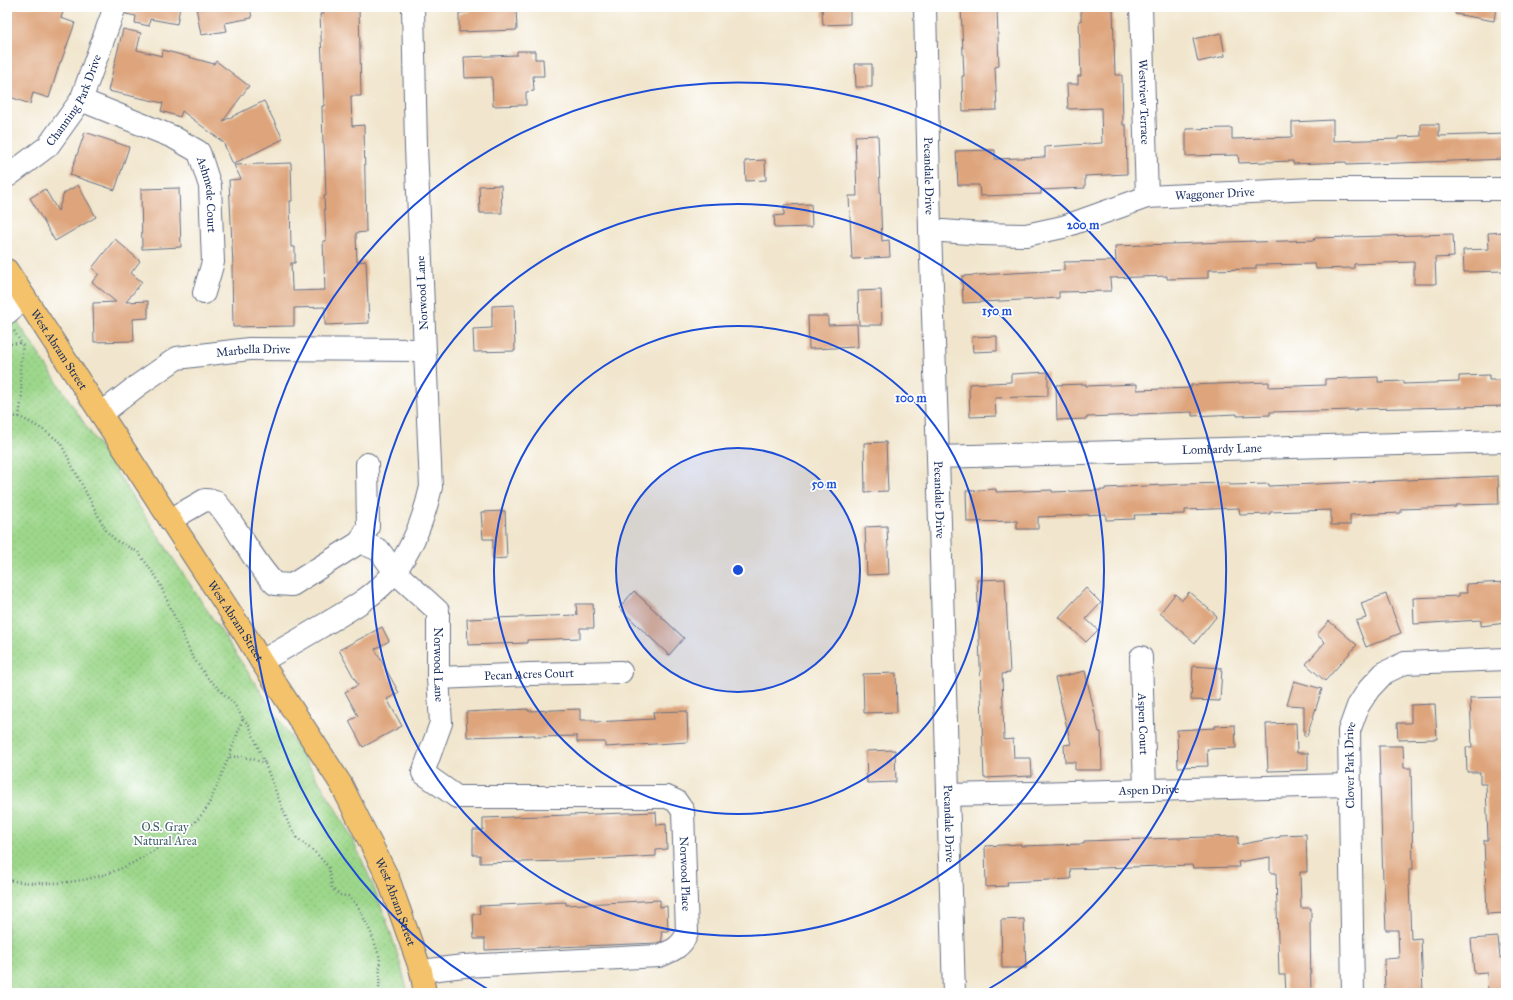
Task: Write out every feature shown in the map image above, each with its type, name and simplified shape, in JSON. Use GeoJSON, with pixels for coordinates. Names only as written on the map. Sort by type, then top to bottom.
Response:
{"type":"FeatureCollection","features":[{"type":"Feature","properties":{"kind":"main road","name":"West Abram Street"},"geometry":{"type":"LineString","coordinates":[[7,270],[341,784],[388,878],[421,972],[425,993]]}},
{"type":"Feature","properties":{"kind":"street","name":"Channing Park Drive"},"geometry":{"type":"LineString","coordinates":[[7,178],[48,146],[81,100],[115,7]]}},
{"type":"Feature","properties":{"kind":"street","name":"Norwood Lane"},"geometry":{"type":"LineString","coordinates":[[261,662],[344,613],[375,592],[395,572],[417,534],[426,510],[431,488],[416,146],[413,7]]}},
{"type":"Feature","properties":{"kind":"street","name":"Pecandale Drive"},"geometry":{"type":"LineString","coordinates":[[925,7],[930,230],[954,993]]}},
{"type":"Feature","properties":{"kind":"street","name":"Westview Terrace"},"geometry":{"type":"LineString","coordinates":[[1141,7],[1147,197]]}},
{"type":"Feature","properties":{"kind":"street","name":"Ashmede Court"},"geometry":{"type":"LineString","coordinates":[[81,100],[173,137],[199,152],[210,186],[213,262],[204,293]]}},
{"type":"Feature","properties":{"kind":"street","name":"Waggoner Drive"},"geometry":{"type":"LineString","coordinates":[[930,230],[982,234],[1026,235],[1063,227],[1147,197],[1313,189],[1506,189]]}},
{"type":"Feature","properties":{"kind":"street"},"geometry":{"type":"LineString","coordinates":[[8,318],[25,298]]}},
{"type":"Feature","properties":{"kind":"street","name":"Marbella Drive"},"geometry":{"type":"LineString","coordinates":[[101,414],[177,358],[249,349],[424,350]]}},
{"type":"Feature","properties":{"kind":"street","name":"Lombardy Lane"},"geometry":{"type":"LineString","coordinates":[[938,457],[1506,440]]}},
{"type":"Feature","properties":{"kind":"street"},"geometry":{"type":"LineString","coordinates":[[170,520],[205,500],[215,501],[224,511],[266,575],[275,584],[292,585],[360,542],[368,527],[367,464]]}},
{"type":"Feature","properties":{"kind":"street"},"geometry":{"type":"LineString","coordinates":[[360,542],[379,550],[395,572]]}},
{"type":"Feature","properties":{"kind":"street","name":"Norwood Lane"},"geometry":{"type":"LineString","coordinates":[[395,572],[438,611],[438,678],[441,723],[423,773]]}},
{"type":"Feature","properties":{"kind":"street","name":"Aspen Court"},"geometry":{"type":"LineString","coordinates":[[1141,657],[1145,790]]}},
{"type":"Feature","properties":{"kind":"street","name":"Clover Park Drive"},"geometry":{"type":"LineString","coordinates":[[1354,993],[1349,731],[1358,706],[1370,688],[1384,673],[1405,663],[1506,659]]}},
{"type":"Feature","properties":{"kind":"street","name":"Pecan Acres Court"},"geometry":{"type":"LineString","coordinates":[[438,678],[621,672]]}},
{"type":"Feature","properties":{"kind":"street","name":"Norwood Place"},"geometry":{"type":"LineString","coordinates":[[421,972],[464,966],[659,956],[674,950],[684,941],[687,933],[683,811],[676,801],[667,797],[457,797],[423,773]]}},
{"type":"Feature","properties":{"kind":"street","name":"Aspen Drive"},"geometry":{"type":"LineString","coordinates":[[948,795],[1349,785]]}},
{"type":"Feature","properties":{"kind":"path"},"geometry":{"type":"LineString","coordinates":[[8,318],[23,346],[20,369],[22,395],[18,417]]}},
{"type":"Feature","properties":{"kind":"path"},"geometry":{"type":"LineString","coordinates":[[7,344],[21,343]]}},
{"type":"Feature","properties":{"kind":"path"},"geometry":{"type":"LineString","coordinates":[[7,416],[18,417],[28,421],[60,442],[107,532],[117,542],[138,552],[158,580],[166,594],[192,656],[206,676],[234,704],[249,725],[289,825],[297,838],[317,854],[328,868],[332,888],[339,895],[348,896],[358,906],[371,933],[380,958],[379,993]]}},
{"type":"Feature","properties":{"kind":"path"},"geometry":{"type":"LineString","coordinates":[[7,880],[26,883],[53,884],[102,876],[119,870],[152,852],[185,831],[202,814],[212,796],[230,757],[243,718]]}},
{"type":"Feature","properties":{"kind":"path"},"geometry":{"type":"LineString","coordinates":[[230,757],[243,756],[255,759],[265,764]]}},
{"type":"Feature","properties":{"kind":"green space","name":"O.S. Gray Natural Area"},"geometry":{"type":"Polygon","coordinates":[[[7,306],[286,730],[337,811],[352,839],[377,895],[391,934],[408,993],[7,993],[7,306]]]}},
{"type":"Feature","properties":{"kind":"building"},"geometry":{"type":"Polygon","coordinates":[[[9,7],[65,7],[61,18],[75,23],[60,62],[49,98],[33,93],[30,104],[7,96],[7,13],[9,7]]]}},
{"type":"Feature","properties":{"kind":"building"},"geometry":{"type":"Polygon","coordinates":[[[127,7],[180,7],[177,24],[150,19],[149,26],[135,23],[136,16],[126,14],[127,7]]]}},
{"type":"Feature","properties":{"kind":"building"},"geometry":{"type":"Polygon","coordinates":[[[196,7],[250,7],[252,18],[225,23],[227,31],[201,35],[196,7]]]}},
{"type":"Feature","properties":{"kind":"building"},"geometry":{"type":"Polygon","coordinates":[[[323,7],[359,7],[361,96],[351,96],[352,126],[364,125],[366,232],[356,233],[357,262],[366,261],[369,323],[325,325],[325,307],[294,308],[294,326],[233,327],[233,266],[229,180],[241,179],[234,165],[291,163],[291,247],[295,247],[295,263],[291,263],[292,288],[293,291],[325,290],[323,241],[326,241],[324,196],[326,196],[323,144],[322,106],[324,106],[320,14],[324,14],[323,7]]]}},
{"type":"Feature","properties":{"kind":"building"},"geometry":{"type":"Polygon","coordinates":[[[469,7],[516,7],[517,30],[459,32],[459,13],[469,12],[469,7]]]}},
{"type":"Feature","properties":{"kind":"building"},"geometry":{"type":"Polygon","coordinates":[[[822,7],[850,7],[850,24],[823,25],[822,7]]]}},
{"type":"Feature","properties":{"kind":"building"},"geometry":{"type":"Polygon","coordinates":[[[961,7],[997,7],[999,66],[995,67],[997,110],[963,111],[962,76],[964,76],[961,7]]]}},
{"type":"Feature","properties":{"kind":"building"},"geometry":{"type":"Polygon","coordinates":[[[1081,7],[1113,7],[1115,75],[1122,75],[1123,125],[1126,125],[1127,174],[1085,176],[1085,188],[1041,190],[1041,194],[980,196],[979,185],[958,185],[956,151],[995,150],[995,159],[1045,157],[1045,147],[1102,143],[1101,108],[1068,109],[1067,84],[1078,84],[1078,76],[1081,76],[1079,21],[1081,21],[1081,7]]]}},
{"type":"Feature","properties":{"kind":"building"},"geometry":{"type":"Polygon","coordinates":[[[1455,7],[1496,7],[1494,21],[1455,14],[1455,7]]]}},
{"type":"Feature","properties":{"kind":"building"},"geometry":{"type":"Polygon","coordinates":[[[123,29],[141,33],[137,50],[162,56],[163,50],[214,64],[216,61],[249,86],[223,121],[264,101],[283,139],[233,164],[223,142],[182,111],[180,117],[161,111],[163,103],[108,91],[123,29]]]}},
{"type":"Feature","properties":{"kind":"building"},"geometry":{"type":"Polygon","coordinates":[[[1221,33],[1225,56],[1198,62],[1193,39],[1221,33]]]}},
{"type":"Feature","properties":{"kind":"building"},"geometry":{"type":"Polygon","coordinates":[[[517,51],[535,51],[535,59],[543,59],[544,76],[533,76],[534,91],[526,92],[526,105],[493,106],[492,77],[465,78],[464,57],[517,55],[517,51]]]}},
{"type":"Feature","properties":{"kind":"building"},"geometry":{"type":"Polygon","coordinates":[[[855,64],[872,64],[872,87],[856,87],[855,64]]]}},
{"type":"Feature","properties":{"kind":"building"},"geometry":{"type":"Polygon","coordinates":[[[1333,120],[1333,141],[1398,139],[1398,137],[1421,136],[1421,124],[1439,124],[1439,136],[1506,134],[1506,159],[1347,165],[1346,162],[1293,164],[1293,161],[1239,163],[1238,155],[1186,156],[1186,129],[1232,128],[1232,139],[1292,137],[1292,122],[1333,120]]]}},
{"type":"Feature","properties":{"kind":"building"},"geometry":{"type":"Polygon","coordinates":[[[85,132],[129,147],[115,190],[70,175],[85,132]]]}},
{"type":"Feature","properties":{"kind":"building"},"geometry":{"type":"Polygon","coordinates":[[[878,135],[882,241],[889,240],[890,257],[852,259],[849,196],[857,196],[855,136],[878,135]]]}},
{"type":"Feature","properties":{"kind":"building"},"geometry":{"type":"Polygon","coordinates":[[[765,160],[766,180],[746,181],[745,161],[765,160]]]}},
{"type":"Feature","properties":{"kind":"building"},"geometry":{"type":"Polygon","coordinates":[[[78,185],[96,217],[55,241],[30,198],[45,189],[58,211],[64,193],[78,185]]]}},
{"type":"Feature","properties":{"kind":"building"},"geometry":{"type":"Polygon","coordinates":[[[501,185],[502,213],[480,213],[479,186],[501,185]]]}},
{"type":"Feature","properties":{"kind":"building"},"geometry":{"type":"Polygon","coordinates":[[[179,188],[181,247],[142,249],[141,189],[179,188]]]}},
{"type":"Feature","properties":{"kind":"building"},"geometry":{"type":"Polygon","coordinates":[[[811,204],[812,227],[775,228],[774,216],[784,215],[784,205],[811,204]]]}},
{"type":"Feature","properties":{"kind":"building"},"geometry":{"type":"Polygon","coordinates":[[[1506,232],[1506,271],[1464,272],[1463,250],[1489,249],[1488,233],[1506,232]]]}},
{"type":"Feature","properties":{"kind":"building"},"geometry":{"type":"Polygon","coordinates":[[[1453,234],[1454,257],[1435,258],[1436,284],[1414,284],[1414,262],[1354,264],[1354,268],[1316,269],[1315,264],[1256,265],[1256,269],[1208,270],[1208,278],[1167,279],[1167,276],[1110,278],[1111,291],[1059,292],[1059,298],[963,303],[962,276],[1064,270],[1064,262],[1116,261],[1115,246],[1453,234]]]}},
{"type":"Feature","properties":{"kind":"building"},"geometry":{"type":"Polygon","coordinates":[[[115,239],[140,261],[131,273],[142,282],[126,302],[148,301],[148,318],[133,319],[134,341],[94,342],[93,303],[116,302],[92,282],[99,274],[92,268],[115,239]]]}},
{"type":"Feature","properties":{"kind":"building"},"geometry":{"type":"Polygon","coordinates":[[[881,290],[882,325],[859,325],[858,291],[881,290]]]}},
{"type":"Feature","properties":{"kind":"building"},"geometry":{"type":"Polygon","coordinates":[[[514,305],[515,351],[474,352],[473,329],[492,328],[492,306],[514,305]]]}},
{"type":"Feature","properties":{"kind":"building"},"geometry":{"type":"Polygon","coordinates":[[[808,316],[828,316],[828,325],[857,324],[858,347],[809,349],[808,316]]]}},
{"type":"Feature","properties":{"kind":"building"},"geometry":{"type":"Polygon","coordinates":[[[997,336],[997,351],[973,352],[972,337],[997,336]]]}},
{"type":"Feature","properties":{"kind":"building"},"geometry":{"type":"Polygon","coordinates":[[[1048,372],[1048,396],[995,398],[996,416],[970,417],[969,384],[1011,382],[1011,374],[1048,372]]]}},
{"type":"Feature","properties":{"kind":"building"},"geometry":{"type":"Polygon","coordinates":[[[1489,375],[1489,380],[1506,380],[1506,406],[1270,412],[1270,415],[1237,416],[1237,414],[1192,416],[1192,412],[1087,417],[1087,419],[1057,420],[1056,385],[1086,384],[1086,386],[1137,384],[1137,390],[1191,388],[1191,385],[1269,382],[1269,387],[1325,385],[1325,379],[1378,377],[1378,382],[1404,381],[1404,384],[1459,382],[1459,376],[1489,375]]]}},
{"type":"Feature","properties":{"kind":"building"},"geometry":{"type":"Polygon","coordinates":[[[886,442],[888,491],[865,492],[864,443],[886,442]]]}},
{"type":"Feature","properties":{"kind":"building"},"geometry":{"type":"Polygon","coordinates":[[[1498,476],[1499,504],[1401,509],[1401,513],[1350,515],[1350,525],[1331,525],[1331,510],[1270,512],[1270,514],[1240,515],[1239,508],[1185,510],[1185,514],[1134,515],[1135,519],[1106,520],[1106,514],[1038,517],[1038,529],[1017,529],[1017,521],[967,522],[966,491],[996,489],[996,492],[1052,490],[1052,492],[1105,490],[1105,488],[1184,484],[1230,483],[1230,485],[1269,484],[1269,486],[1498,476]]]}},
{"type":"Feature","properties":{"kind":"building"},"geometry":{"type":"Polygon","coordinates":[[[505,511],[507,558],[493,559],[493,539],[483,539],[481,512],[505,511]]]}},
{"type":"Feature","properties":{"kind":"building"},"geometry":{"type":"Polygon","coordinates":[[[887,526],[889,574],[867,575],[865,527],[887,526]]]}},
{"type":"Feature","properties":{"kind":"building"},"geometry":{"type":"Polygon","coordinates":[[[1005,579],[1010,673],[1002,674],[1004,740],[1013,739],[1014,758],[1031,758],[1032,776],[984,778],[977,580],[1005,579]]]}},
{"type":"Feature","properties":{"kind":"building"},"geometry":{"type":"Polygon","coordinates":[[[1506,582],[1506,623],[1481,626],[1481,620],[1414,624],[1413,598],[1459,596],[1459,593],[1467,593],[1466,584],[1506,582]]]}},
{"type":"Feature","properties":{"kind":"building"},"geometry":{"type":"Polygon","coordinates":[[[1086,588],[1101,603],[1086,619],[1098,630],[1086,642],[1059,617],[1086,588]]]}},
{"type":"Feature","properties":{"kind":"building"},"geometry":{"type":"Polygon","coordinates":[[[634,591],[684,638],[669,655],[619,608],[634,591]]]}},
{"type":"Feature","properties":{"kind":"building"},"geometry":{"type":"Polygon","coordinates":[[[1189,592],[1217,616],[1195,643],[1160,613],[1175,594],[1182,600],[1189,592]]]}},
{"type":"Feature","properties":{"kind":"building"},"geometry":{"type":"Polygon","coordinates":[[[1386,594],[1401,633],[1366,647],[1356,621],[1366,618],[1361,603],[1386,594]]]}},
{"type":"Feature","properties":{"kind":"building"},"geometry":{"type":"Polygon","coordinates":[[[576,604],[593,604],[594,628],[580,628],[580,638],[527,640],[527,643],[468,645],[467,619],[577,615],[576,604]]]}},
{"type":"Feature","properties":{"kind":"building"},"geometry":{"type":"Polygon","coordinates":[[[1329,621],[1357,645],[1325,681],[1306,664],[1325,642],[1317,635],[1329,621]]]}},
{"type":"Feature","properties":{"kind":"building"},"geometry":{"type":"Polygon","coordinates":[[[382,627],[389,641],[375,649],[399,693],[387,699],[402,726],[363,747],[349,721],[358,716],[345,692],[358,685],[339,650],[382,627]]]}},
{"type":"Feature","properties":{"kind":"building"},"geometry":{"type":"Polygon","coordinates":[[[1193,666],[1222,668],[1220,701],[1191,700],[1193,666]]]}},
{"type":"Feature","properties":{"kind":"building"},"geometry":{"type":"Polygon","coordinates":[[[1085,671],[1099,732],[1101,732],[1102,770],[1075,770],[1075,762],[1065,762],[1064,745],[1071,744],[1055,678],[1085,671]]]}},
{"type":"Feature","properties":{"kind":"building"},"geometry":{"type":"Polygon","coordinates":[[[896,673],[897,712],[864,713],[863,674],[896,673]]]}},
{"type":"Feature","properties":{"kind":"building"},"geometry":{"type":"Polygon","coordinates":[[[1294,681],[1322,689],[1307,736],[1304,736],[1304,706],[1287,705],[1294,681]]]}},
{"type":"Feature","properties":{"kind":"building"},"geometry":{"type":"Polygon","coordinates":[[[1506,697],[1506,913],[1487,914],[1484,840],[1488,840],[1486,784],[1480,784],[1480,772],[1467,772],[1466,747],[1472,747],[1470,698],[1506,697]]]}},
{"type":"Feature","properties":{"kind":"building"},"geometry":{"type":"Polygon","coordinates":[[[1435,704],[1437,739],[1398,740],[1397,723],[1411,723],[1411,705],[1435,704]]]}},
{"type":"Feature","properties":{"kind":"building"},"geometry":{"type":"Polygon","coordinates":[[[528,709],[528,711],[580,709],[580,720],[595,720],[595,722],[654,719],[653,712],[687,711],[688,742],[605,747],[605,742],[577,742],[577,736],[535,737],[535,735],[467,737],[466,712],[528,709]]]}},
{"type":"Feature","properties":{"kind":"building"},"geometry":{"type":"Polygon","coordinates":[[[1296,723],[1297,753],[1308,753],[1308,770],[1268,771],[1266,724],[1296,723]]]}},
{"type":"Feature","properties":{"kind":"building"},"geometry":{"type":"Polygon","coordinates":[[[1235,725],[1236,748],[1207,749],[1208,766],[1178,767],[1177,730],[1215,728],[1215,726],[1235,725]]]}},
{"type":"Feature","properties":{"kind":"building"},"geometry":{"type":"Polygon","coordinates":[[[1379,746],[1403,746],[1404,768],[1411,768],[1413,869],[1409,869],[1409,881],[1411,939],[1421,938],[1423,993],[1385,993],[1384,959],[1399,958],[1398,930],[1386,930],[1379,746]]]}},
{"type":"Feature","properties":{"kind":"building"},"geometry":{"type":"Polygon","coordinates":[[[895,750],[896,782],[867,783],[866,751],[895,750]]]}},
{"type":"Feature","properties":{"kind":"building"},"geometry":{"type":"Polygon","coordinates":[[[656,812],[657,825],[666,824],[667,849],[656,850],[656,856],[567,861],[480,863],[480,855],[473,855],[473,830],[483,830],[483,818],[656,812]]]}},
{"type":"Feature","properties":{"kind":"building"},"geometry":{"type":"Polygon","coordinates":[[[1306,834],[1307,872],[1300,872],[1301,908],[1311,908],[1311,993],[1286,993],[1285,975],[1279,975],[1276,873],[1270,873],[1270,857],[1238,862],[1239,867],[1193,868],[1192,865],[1070,869],[1071,879],[1007,882],[1008,886],[986,887],[985,846],[1021,844],[1021,846],[1084,844],[1084,841],[1238,836],[1238,845],[1280,837],[1280,835],[1306,834]]]}},
{"type":"Feature","properties":{"kind":"building"},"geometry":{"type":"Polygon","coordinates":[[[660,900],[660,907],[667,906],[668,931],[661,931],[662,941],[657,943],[485,950],[485,939],[474,939],[473,914],[480,914],[479,906],[566,902],[566,905],[660,900]]]}},
{"type":"Feature","properties":{"kind":"building"},"geometry":{"type":"Polygon","coordinates":[[[1024,919],[1026,968],[1002,968],[1001,920],[1024,919]]]}},
{"type":"Feature","properties":{"kind":"building"},"geometry":{"type":"Polygon","coordinates":[[[1498,937],[1500,958],[1506,958],[1506,993],[1488,993],[1487,972],[1474,973],[1471,939],[1498,937]]]}}]}
